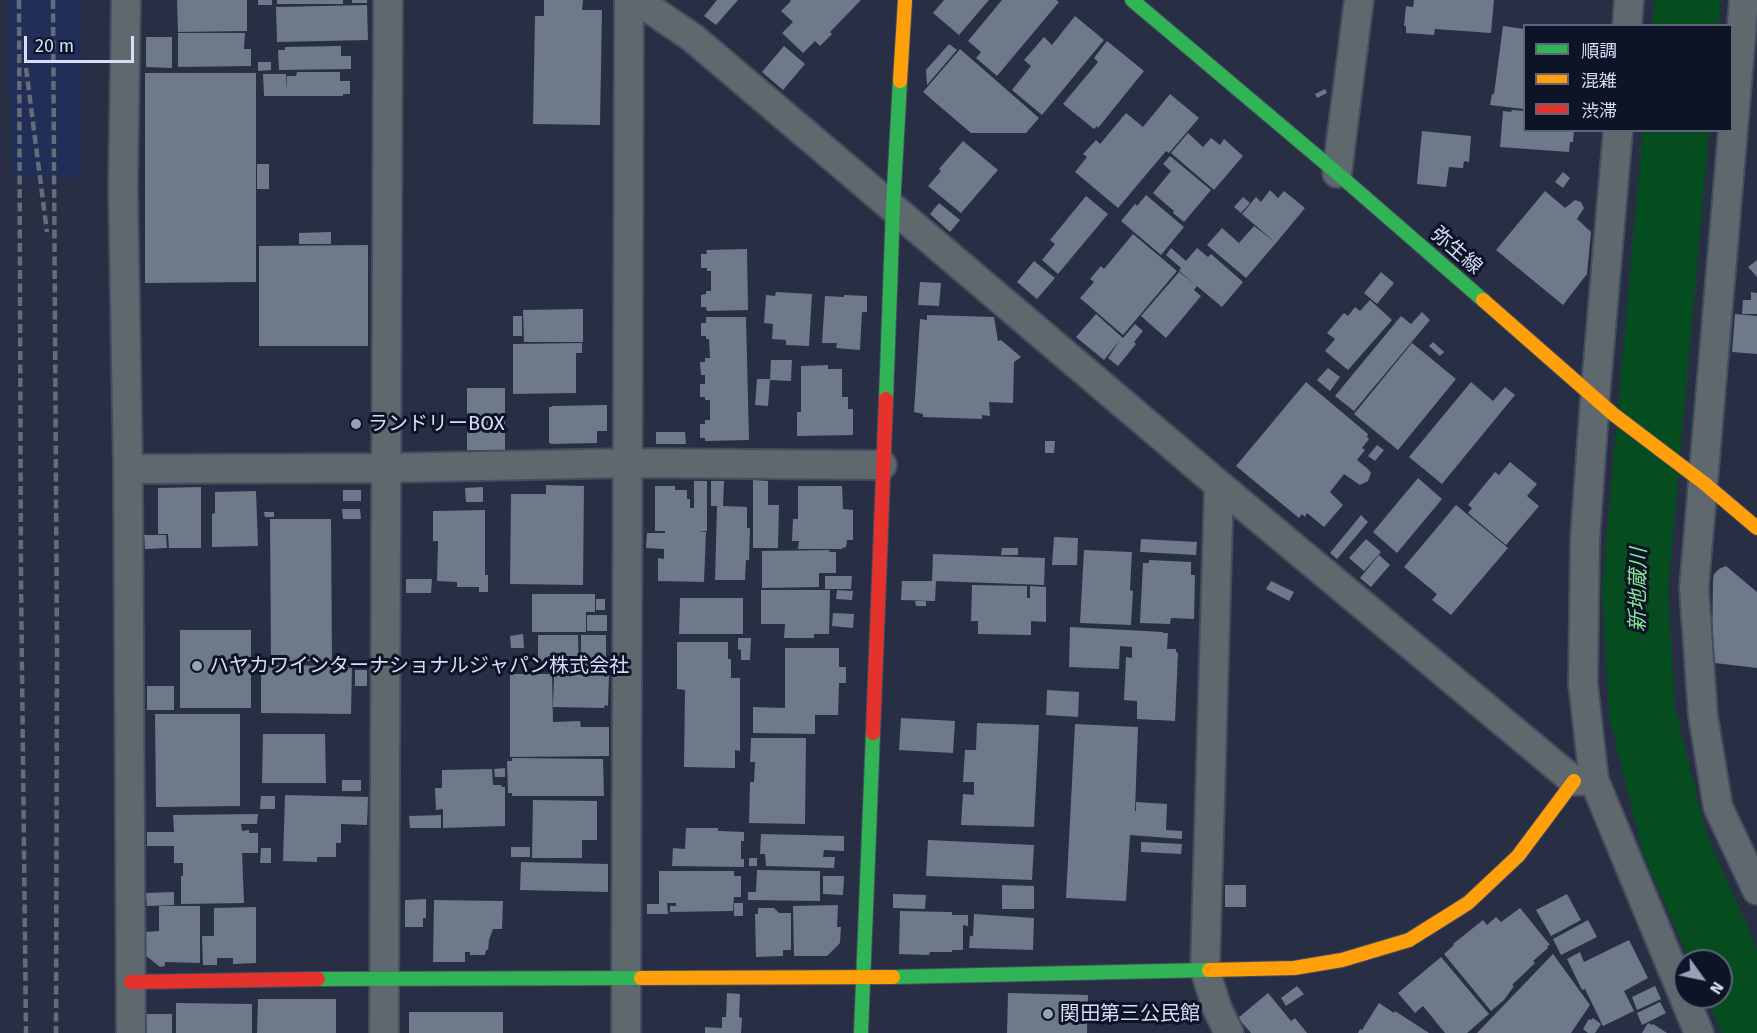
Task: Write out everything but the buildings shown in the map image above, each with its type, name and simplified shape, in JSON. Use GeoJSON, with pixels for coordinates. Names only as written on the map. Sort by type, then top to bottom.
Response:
{"type":"FeatureCollection","features":[{"type":"Feature","properties":{"kind":"street"},"geometry":{"type":"LineString","coordinates":[[126,0],[123,187],[128,469],[131,1033]]}},
{"type":"Feature","properties":{"kind":"street"},"geometry":{"type":"LineString","coordinates":[[384,1033],[388,0]]}},
{"type":"Feature","properties":{"kind":"street"},"geometry":{"type":"LineString","coordinates":[[626,1033],[629,0]]}},
{"type":"Feature","properties":{"kind":"street"},"geometry":{"type":"LineString","coordinates":[[638,0],[693,38],[1219,485],[1584,780]]}},
{"type":"Feature","properties":{"kind":"street"},"geometry":{"type":"LineString","coordinates":[[861,1033],[882,465],[905,0]]}},
{"type":"Feature","properties":{"kind":"street","name":"弥生線"},"geometry":{"type":"LineString","coordinates":[[1132,0],[1337,173],[1604,406],[1757,528]]}},
{"type":"Feature","properties":{"kind":"street"},"geometry":{"type":"LineString","coordinates":[[1337,173],[1359,0]]}},
{"type":"Feature","properties":{"kind":"street"},"geometry":{"type":"LineString","coordinates":[[1627,24],[1629,0]]}},
{"type":"Feature","properties":{"kind":"street"},"geometry":{"type":"LineString","coordinates":[[1733,126],[1744,0]]}},
{"type":"Feature","properties":{"kind":"street"},"geometry":{"type":"LineString","coordinates":[[1734,116],[1757,134]]}},
{"type":"Feature","properties":{"kind":"street"},"geometry":{"type":"LineString","coordinates":[[1618,132],[1604,406],[1585,539],[1584,780],[1699,1033]]}},
{"type":"Feature","properties":{"kind":"street"},"geometry":{"type":"LineString","coordinates":[[1732,132],[1696,478],[1694,588],[1703,716],[1718,807],[1757,890]]}},
{"type":"Feature","properties":{"kind":"street"},"geometry":{"type":"LineString","coordinates":[[128,469],[387,468],[627,463],[882,465]]}},
{"type":"Feature","properties":{"kind":"street"},"geometry":{"type":"LineString","coordinates":[[1219,485],[1205,970],[1217,1008],[1229,1033]]}},
{"type":"Feature","properties":{"kind":"street"},"geometry":{"type":"LineString","coordinates":[[131,982],[385,978],[863,978],[1294,968],[1342,960],[1409,940],[1468,903],[1518,856],[1584,780]]}},
{"type":"Feature","properties":{"kind":"shaded area"},"geometry":{"type":"Polygon","coordinates":[[[6,0],[81,0],[79,178],[13,178],[6,0]]]}},
{"type":"Feature","properties":{"kind":"waterway","name":"新地蔵川"},"geometry":{"type":"LineString","coordinates":[[1685,24],[1688,0]]}},
{"type":"Feature","properties":{"kind":"waterway","name":"新地蔵川"},"geometry":{"type":"LineString","coordinates":[[1676,132],[1635,589],[1642,712],[1675,845],[1757,1030]]}},
{"type":"Feature","properties":{"kind":"railway"},"geometry":{"type":"LineString","coordinates":[[19,0],[21,576],[26,1033]]}},
{"type":"Feature","properties":{"kind":"railway"},"geometry":{"type":"LineString","coordinates":[[53,0],[57,649],[56,1033]]}},
{"type":"Feature","properties":{"kind":"railway"},"geometry":{"type":"LineString","coordinates":[[26,68],[47,232]]}},
{"type":"Feature","properties":{"kind":"traffic: fast"},"geometry":{"type":"LineString","coordinates":[[1132,0],[1483,300]]}},
{"type":"Feature","properties":{"kind":"traffic: fast"},"geometry":{"type":"LineString","coordinates":[[886,399],[900,81]]}},
{"type":"Feature","properties":{"kind":"traffic: fast"},"geometry":{"type":"LineString","coordinates":[[861,1033],[873,733]]}},
{"type":"Feature","properties":{"kind":"traffic: fast"},"geometry":{"type":"LineString","coordinates":[[893,977],[1209,970]]}},
{"type":"Feature","properties":{"kind":"traffic: fast"},"geometry":{"type":"LineString","coordinates":[[318,979],[641,978]]}},
{"type":"Feature","properties":{"kind":"traffic: slow"},"geometry":{"type":"LineString","coordinates":[[900,81],[905,0]]}},
{"type":"Feature","properties":{"kind":"traffic: slow"},"geometry":{"type":"LineString","coordinates":[[1483,300],[1613,414],[1704,483],[1757,528]]}},
{"type":"Feature","properties":{"kind":"traffic: slow"},"geometry":{"type":"LineString","coordinates":[[1209,970],[1294,968],[1342,960],[1409,940],[1468,903],[1518,856],[1574,781]]}},
{"type":"Feature","properties":{"kind":"traffic: slow"},"geometry":{"type":"LineString","coordinates":[[641,978],[893,977]]}},
{"type":"Feature","properties":{"kind":"traffic: jam"},"geometry":{"type":"LineString","coordinates":[[873,733],[886,399]]}},
{"type":"Feature","properties":{"kind":"traffic: jam"},"geometry":{"type":"LineString","coordinates":[[131,982],[318,979]]}},
{"type":"Feature","properties":{"kind":"place","name":"ランドリーBOX"},"geometry":{"type":"Point","coordinates":[356,424]}},
{"type":"Feature","properties":{"kind":"place","name":"ハヤカワインターナショナルジャパン株式会社"},"geometry":{"type":"Point","coordinates":[197,666]}},
{"type":"Feature","properties":{"kind":"place","name":"関田第三公民館"},"geometry":{"type":"Point","coordinates":[1048,1014]}}]}
